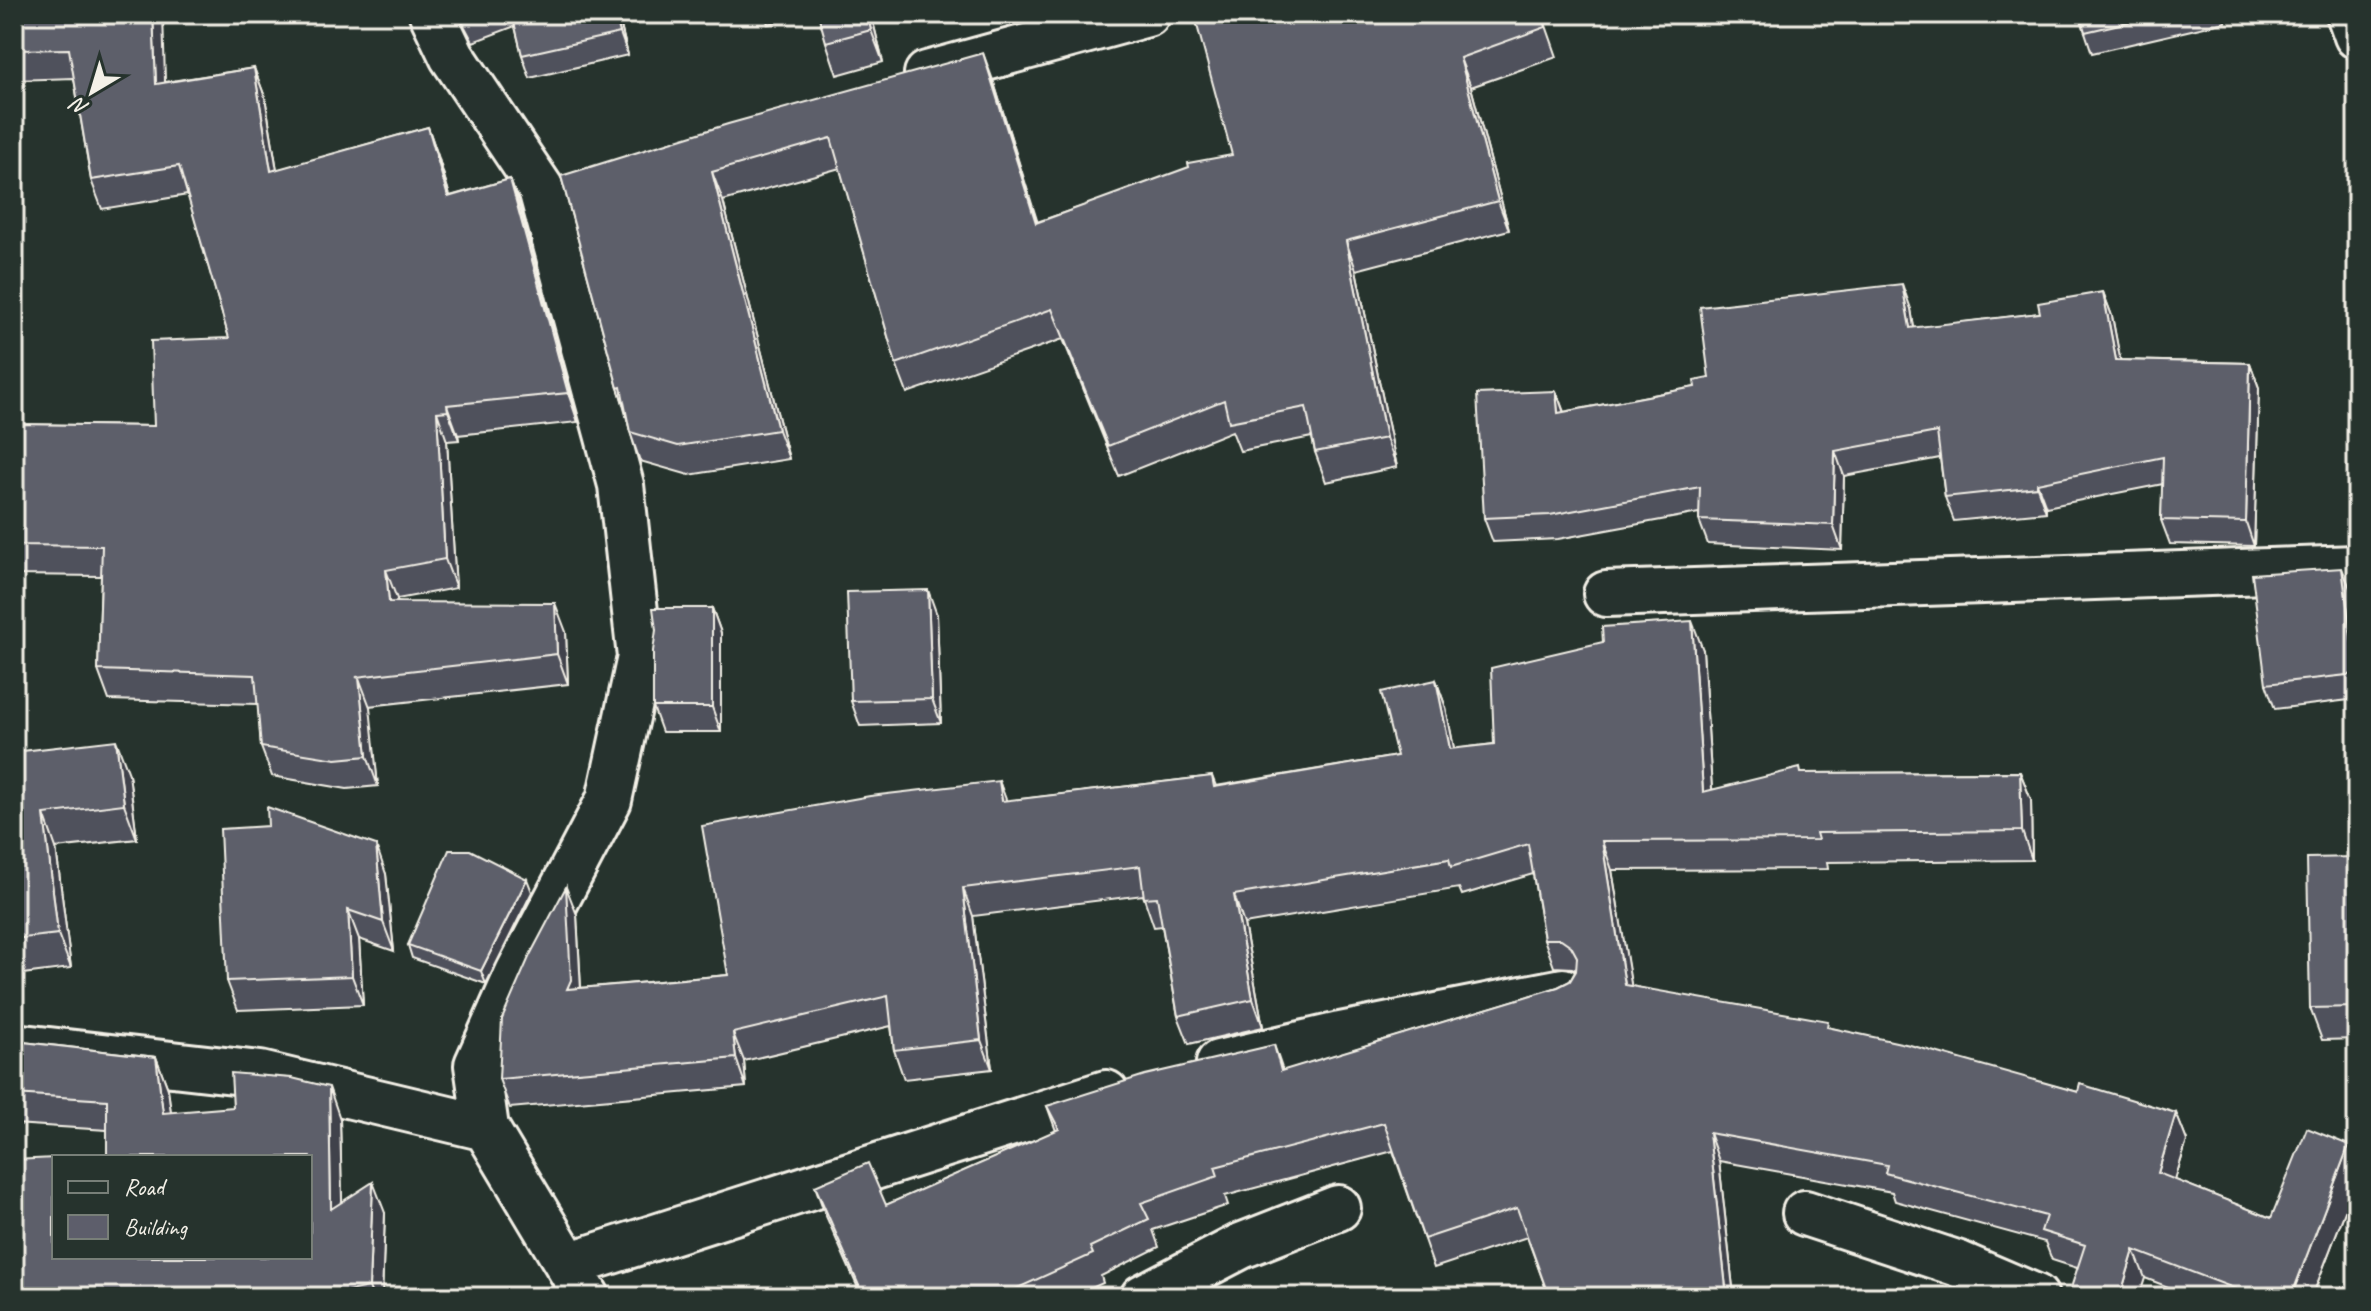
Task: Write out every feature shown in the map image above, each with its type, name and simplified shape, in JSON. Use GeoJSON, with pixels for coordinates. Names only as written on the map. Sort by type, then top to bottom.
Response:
{"type":"FeatureCollection","features":[{"type":"Feature","properties":{"kind":"street"},"geometry":{"type":"LineString","coordinates":[[432,14],[452,56],[541,189],[621,485],[640,657],[609,800],[518,973],[477,1065],[486,1128],[577,1281],[1164,1075],[1340,1035],[1563,991]]}},
{"type":"Feature","properties":{"kind":"street"},"geometry":{"type":"LineString","coordinates":[[884,87],[1147,14]]}},
{"type":"Feature","properties":{"kind":"street"},"geometry":{"type":"LineString","coordinates":[[2349,14],[2357,36]]}},
{"type":"Feature","properties":{"kind":"street"},"geometry":{"type":"LineString","coordinates":[[541,189],[585,175]]}},
{"type":"Feature","properties":{"kind":"street"},"geometry":{"type":"LineString","coordinates":[[1606,594],[2357,568]]}},
{"type":"Feature","properties":{"kind":"street"},"geometry":{"type":"LineString","coordinates":[[14,1046],[260,1074],[486,1128]]}},
{"type":"Feature","properties":{"kind":"street"},"geometry":{"type":"LineString","coordinates":[[1143,1297],[1241,1246],[1338,1208]]}},
{"type":"Feature","properties":{"kind":"street"},"geometry":{"type":"LineString","coordinates":[[1805,1213],[1959,1264],[2036,1297]]}},
{"type":"Feature","properties":{"kind":"building"},"geometry":{"type":"Polygon","coordinates":[[[14,14],[153,14],[156,84],[254,68],[271,171],[428,127],[448,197],[510,179],[568,393],[447,405],[448,411],[437,412],[445,559],[386,570],[389,602],[555,603],[557,654],[356,677],[359,678],[367,756],[336,759],[261,747],[255,675],[98,670],[102,546],[14,545],[14,424],[154,426],[151,341],[229,338],[179,166],[91,180],[69,49],[14,50],[14,14]]]}},
{"type":"Feature","properties":{"kind":"building"},"geometry":{"type":"Polygon","coordinates":[[[462,14],[479,14],[465,20],[462,14]]]}},
{"type":"Feature","properties":{"kind":"building"},"geometry":{"type":"Polygon","coordinates":[[[512,14],[615,14],[620,33],[522,55],[512,14]]]}},
{"type":"Feature","properties":{"kind":"building"},"geometry":{"type":"Polygon","coordinates":[[[818,14],[867,14],[871,30],[826,42],[818,14]]]}},
{"type":"Feature","properties":{"kind":"building"},"geometry":{"type":"Polygon","coordinates":[[[1194,14],[1542,14],[1546,27],[1460,58],[1498,201],[1346,241],[1386,438],[1315,452],[1306,407],[1229,422],[1224,400],[1108,446],[1052,309],[896,364],[831,138],[712,172],[778,430],[678,446],[630,432],[621,387],[618,388],[561,176],[728,124],[983,53],[1036,223],[1189,167],[1188,163],[1232,155],[1194,14]]]}},
{"type":"Feature","properties":{"kind":"building"},"geometry":{"type":"Polygon","coordinates":[[[2080,14],[2163,14],[2085,32],[2080,14]]]}},
{"type":"Feature","properties":{"kind":"building"},"geometry":{"type":"Polygon","coordinates":[[[1902,284],[1910,328],[2040,313],[2038,303],[2103,292],[2116,360],[2250,363],[2246,522],[2161,520],[2163,457],[2037,483],[2037,487],[1945,497],[1937,432],[1835,451],[1833,525],[1699,520],[1700,487],[1550,515],[1484,518],[1477,394],[1556,391],[1558,413],[1695,387],[1694,381],[1709,378],[1700,307],[1902,284]]]}},
{"type":"Feature","properties":{"kind":"building"},"geometry":{"type":"Polygon","coordinates":[[[2342,568],[2356,674],[2266,684],[2252,574],[2342,568]]]}},
{"type":"Feature","properties":{"kind":"building"},"geometry":{"type":"Polygon","coordinates":[[[928,590],[932,699],[851,701],[847,592],[928,590]]]}},
{"type":"Feature","properties":{"kind":"building"},"geometry":{"type":"Polygon","coordinates":[[[653,608],[712,608],[712,707],[653,707],[656,630],[653,608]]]}},
{"type":"Feature","properties":{"kind":"building"},"geometry":{"type":"Polygon","coordinates":[[[1692,621],[1703,792],[1800,768],[1801,773],[2020,772],[2022,831],[1816,833],[1818,840],[1602,841],[1625,985],[1828,1021],[1827,1027],[1910,1045],[2078,1092],[2080,1084],[2176,1113],[2158,1173],[2271,1218],[2307,1128],[2349,1145],[2291,1297],[2257,1297],[2134,1250],[2120,1297],[2068,1297],[2085,1245],[2041,1231],[2046,1216],[1885,1173],[1887,1165],[1709,1133],[1727,1297],[1549,1297],[1517,1208],[1424,1239],[1384,1123],[1215,1167],[1218,1176],[1141,1203],[1149,1219],[1090,1247],[1093,1254],[998,1297],[864,1297],[815,1186],[868,1163],[886,1205],[1059,1129],[1047,1106],[1145,1075],[1274,1045],[1281,1071],[1570,981],[1576,971],[1577,957],[1571,946],[1561,939],[1544,939],[1528,844],[1451,867],[1449,859],[1234,895],[1253,999],[1178,1016],[1157,897],[1144,898],[1140,866],[963,888],[981,1040],[894,1050],[888,996],[733,1033],[736,1058],[499,1079],[502,1019],[530,955],[566,887],[571,980],[567,989],[728,975],[702,826],[870,796],[999,781],[1002,801],[1212,776],[1214,787],[1397,756],[1381,692],[1436,680],[1450,749],[1494,744],[1491,668],[1603,642],[1602,627],[1692,621]]]}},
{"type":"Feature","properties":{"kind":"building"},"geometry":{"type":"Polygon","coordinates":[[[116,740],[124,804],[44,814],[58,934],[14,939],[14,752],[116,740]]]}},
{"type":"Feature","properties":{"kind":"building"},"geometry":{"type":"Polygon","coordinates":[[[267,807],[376,845],[383,922],[348,910],[352,976],[227,981],[220,829],[268,826],[267,807]]]}},
{"type":"Feature","properties":{"kind":"building"},"geometry":{"type":"Polygon","coordinates":[[[449,850],[470,850],[527,879],[481,971],[408,945],[449,850]]]}},
{"type":"Feature","properties":{"kind":"building"},"geometry":{"type":"Polygon","coordinates":[[[2357,857],[2357,1007],[2310,1008],[2307,858],[2357,857]]]}},
{"type":"Feature","properties":{"kind":"building"},"geometry":{"type":"Polygon","coordinates":[[[14,1041],[156,1057],[163,1113],[233,1107],[231,1073],[292,1078],[329,1087],[331,1209],[373,1182],[369,1287],[348,1291],[347,1297],[14,1297],[14,1160],[52,1158],[52,1259],[312,1259],[312,1155],[107,1155],[107,1100],[14,1094],[14,1041]]]}}]}
